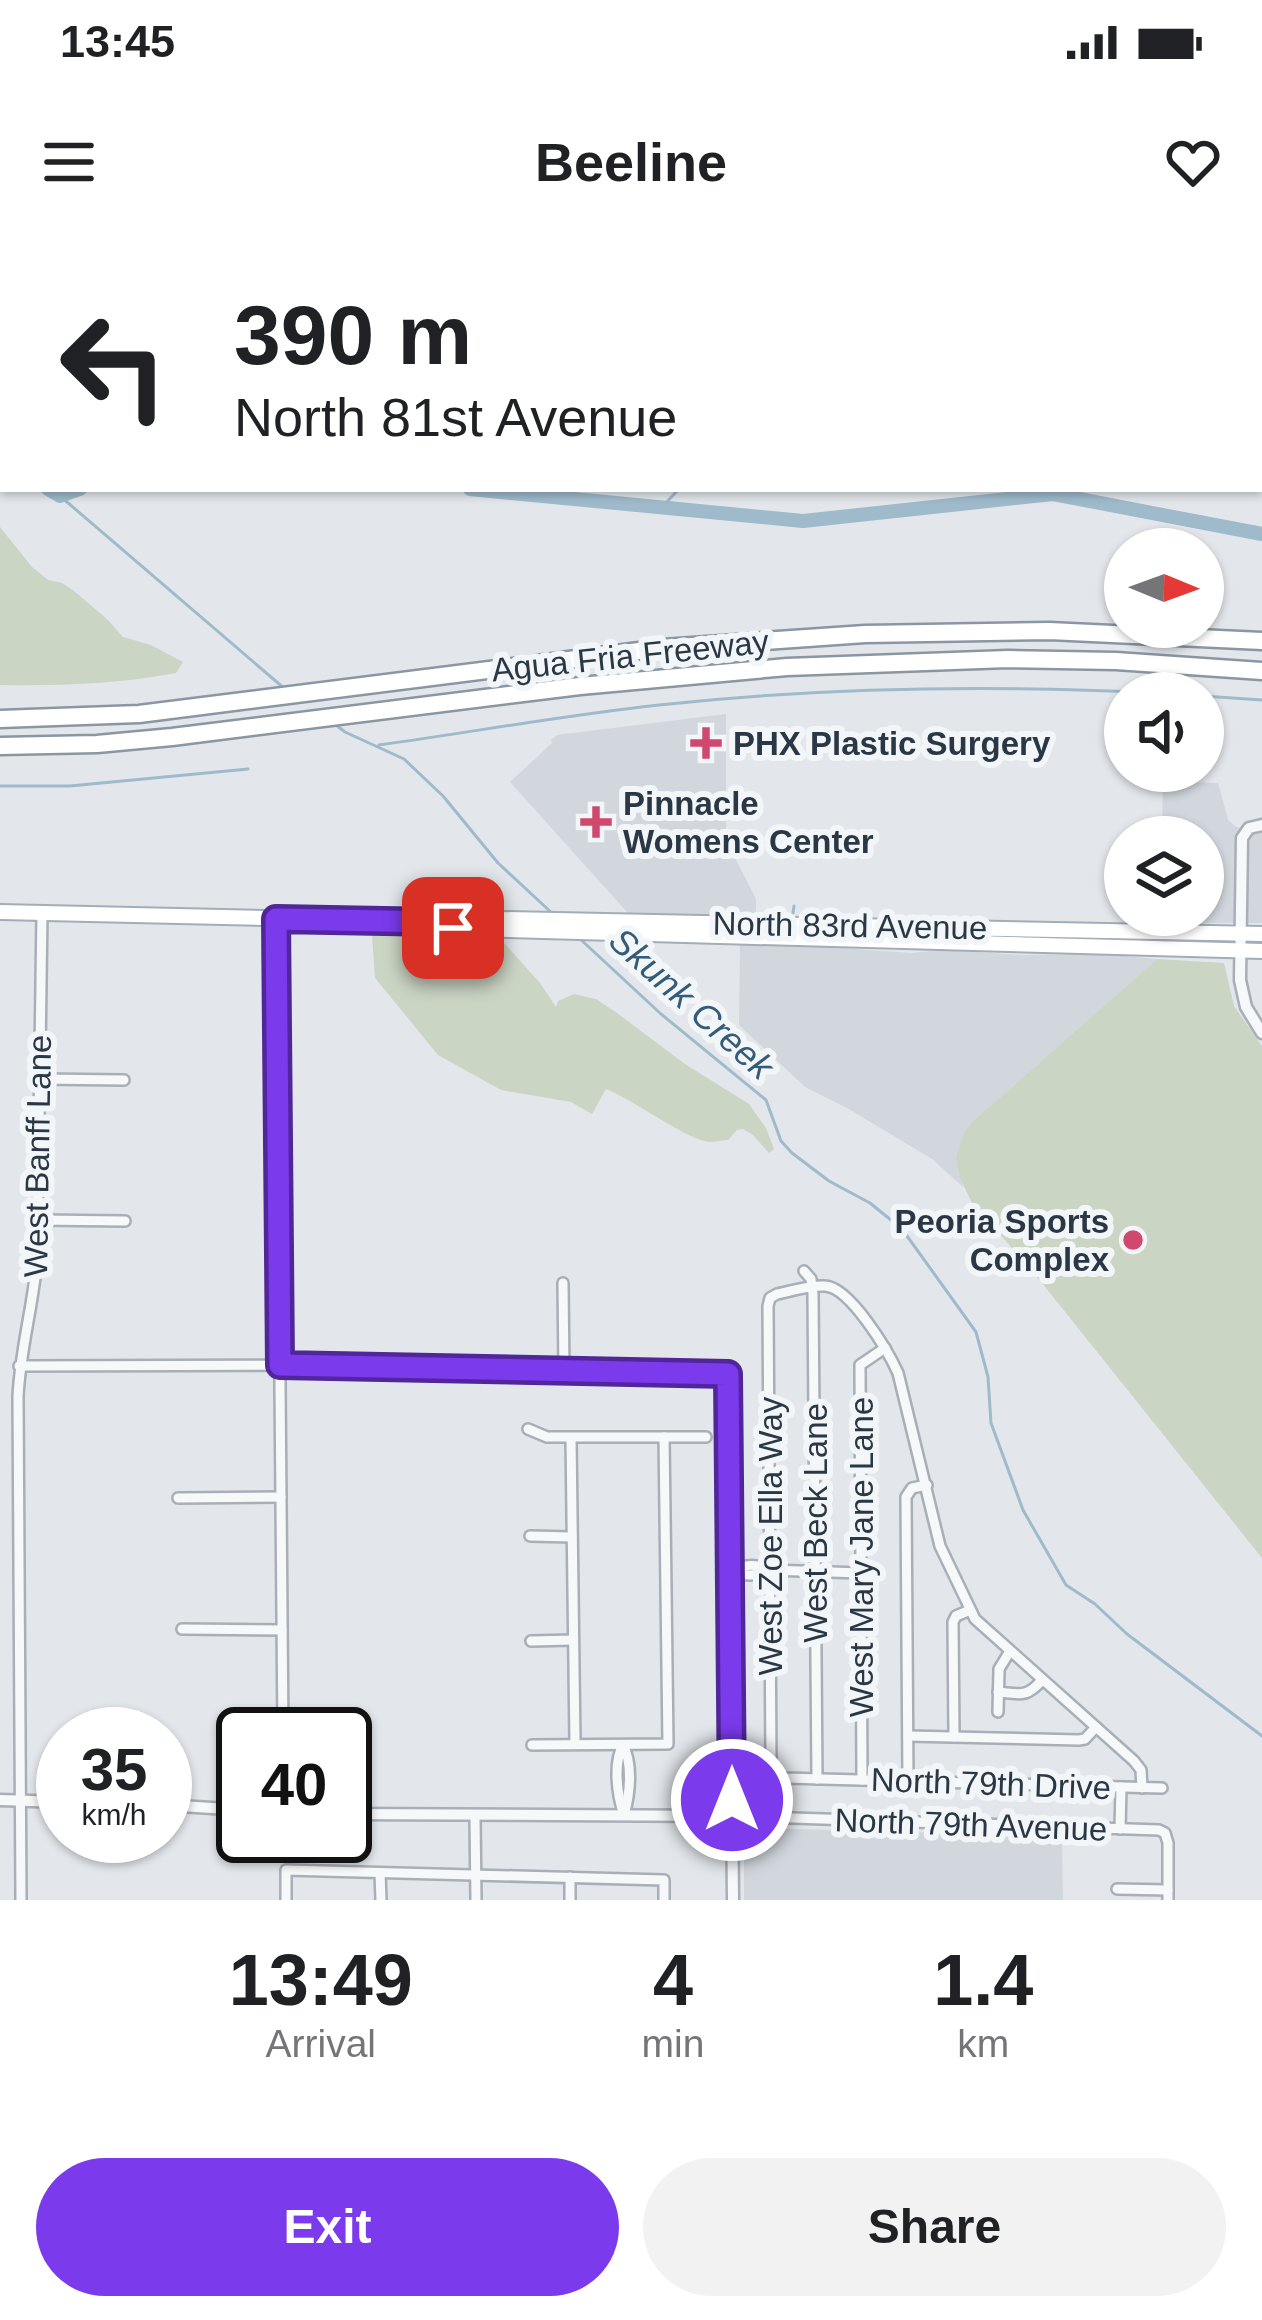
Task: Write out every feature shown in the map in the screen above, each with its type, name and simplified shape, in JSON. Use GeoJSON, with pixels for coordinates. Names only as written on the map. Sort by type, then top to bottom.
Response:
{"type":"FeatureCollection","features":[{"type":"Feature","properties":{"kind":"highway","name":"Agua Fria Freeway"},"geometry":{"type":"LineString","coordinates":[[0,719],[139,714],[663,648],[866,634],[1049,631],[1262,641]]}},
{"type":"Feature","properties":{"kind":"highway","name":"Agua Fria Freeway"},"geometry":{"type":"LineString","coordinates":[[0,746],[97,744],[254,729],[721,671],[1051,660],[1262,673]]}},
{"type":"Feature","properties":{"kind":"main road","name":"North 83rd Avenue"},"geometry":{"type":"LineString","coordinates":[[0,912],[438,922],[453,928],[466,923],[1262,934]]}},
{"type":"Feature","properties":{"kind":"main road","name":"North 83rd Avenue"},"geometry":{"type":"LineString","coordinates":[[636,927],[1262,951]]}},
{"type":"Feature","properties":{"kind":"street"},"geometry":{"type":"LineString","coordinates":[[1262,825],[1246,830],[1241,843],[1238,950],[1243,998],[1262,1034]]}},
{"type":"Feature","properties":{"kind":"street","name":"West Banff Lane"},"geometry":{"type":"LineString","coordinates":[[21,1900],[19,1366],[35,1287],[42,914]]}},
{"type":"Feature","properties":{"kind":"street"},"geometry":{"type":"LineString","coordinates":[[276,919],[283,1707]]}},
{"type":"Feature","properties":{"kind":"street"},"geometry":{"type":"LineString","coordinates":[[39,1079],[124,1080]]}},
{"type":"Feature","properties":{"kind":"street"},"geometry":{"type":"LineString","coordinates":[[37,1220],[125,1221]]}},
{"type":"Feature","properties":{"kind":"street","name":"West Beck Lane"},"geometry":{"type":"LineString","coordinates":[[804,1271],[812,1287],[817,1779]]}},
{"type":"Feature","properties":{"kind":"street"},"geometry":{"type":"LineString","coordinates":[[563,1283],[564,1372]]}},
{"type":"Feature","properties":{"kind":"street"},"geometry":{"type":"LineString","coordinates":[[812,1287],[836,1289],[885,1348],[903,1386],[940,1546],[979,1624],[1134,1761],[1141,1770],[1142,1787]]}},
{"type":"Feature","properties":{"kind":"street","name":"West Zoe Ella Way"},"geometry":{"type":"LineString","coordinates":[[774,1773],[770,1298],[812,1287]]}},
{"type":"Feature","properties":{"kind":"street","name":"West Mary Jane Lane"},"geometry":{"type":"LineString","coordinates":[[862,1780],[860,1365],[885,1348]]}},
{"type":"Feature","properties":{"kind":"street"},"geometry":{"type":"LineString","coordinates":[[19,1366],[280,1365],[728,1374],[733,1900]]}},
{"type":"Feature","properties":{"kind":"street"},"geometry":{"type":"LineString","coordinates":[[528,1429],[547,1437],[706,1438]]}},
{"type":"Feature","properties":{"kind":"street"},"geometry":{"type":"LineString","coordinates":[[532,1745],[668,1744],[664,1437]]}},
{"type":"Feature","properties":{"kind":"street"},"geometry":{"type":"LineString","coordinates":[[571,1438],[575,1744]]}},
{"type":"Feature","properties":{"kind":"street"},"geometry":{"type":"LineString","coordinates":[[908,1781],[906,1497],[912,1488],[927,1485]]}},
{"type":"Feature","properties":{"kind":"street"},"geometry":{"type":"LineString","coordinates":[[178,1498],[281,1497]]}},
{"type":"Feature","properties":{"kind":"street"},"geometry":{"type":"LineString","coordinates":[[530,1537],[572,1537]]}},
{"type":"Feature","properties":{"kind":"street"},"geometry":{"type":"LineString","coordinates":[[730,1571],[741,1575],[770,1570],[861,1573]]}},
{"type":"Feature","properties":{"kind":"street"},"geometry":{"type":"LineString","coordinates":[[954,1737],[952,1622],[970,1610]]}},
{"type":"Feature","properties":{"kind":"street"},"geometry":{"type":"LineString","coordinates":[[182,1629],[282,1630]]}},
{"type":"Feature","properties":{"kind":"street"},"geometry":{"type":"LineString","coordinates":[[531,1641],[573,1640]]}},
{"type":"Feature","properties":{"kind":"street"},"geometry":{"type":"LineString","coordinates":[[998,1712],[1000,1662],[1010,1651]]}},
{"type":"Feature","properties":{"kind":"street"},"geometry":{"type":"LineString","coordinates":[[998,1692],[1025,1694],[1042,1680]]}},
{"type":"Feature","properties":{"kind":"street"},"geometry":{"type":"LineString","coordinates":[[908,1736],[1079,1740],[1096,1726]]}},
{"type":"Feature","properties":{"kind":"street"},"geometry":{"type":"LineString","coordinates":[[623,1744],[628,1753],[624,1815]]}},
{"type":"Feature","properties":{"kind":"street","name":"North 79th Drive"},"geometry":{"type":"LineString","coordinates":[[750,1778],[774,1773],[785,1778],[1162,1788]]}},
{"type":"Feature","properties":{"kind":"street"},"geometry":{"type":"LineString","coordinates":[[1120,1829],[1121,1787]]}},
{"type":"Feature","properties":{"kind":"street"},"geometry":{"type":"LineString","coordinates":[[0,1800],[36,1801]]}},
{"type":"Feature","properties":{"kind":"street","name":"North 79th Avenue"},"geometry":{"type":"LineString","coordinates":[[372,1815],[732,1816],[1159,1830],[1168,1843],[1168,1895]]}},
{"type":"Feature","properties":{"kind":"street"},"geometry":{"type":"LineString","coordinates":[[476,1817],[476,1900]]}},
{"type":"Feature","properties":{"kind":"street"},"geometry":{"type":"LineString","coordinates":[[286,1900],[286,1870],[664,1880],[664,1900]]}},
{"type":"Feature","properties":{"kind":"street"},"geometry":{"type":"LineString","coordinates":[[380,1873],[381,1900]]}},
{"type":"Feature","properties":{"kind":"street"},"geometry":{"type":"LineString","coordinates":[[570,1876],[570,1900]]}},
{"type":"Feature","properties":{"kind":"street"},"geometry":{"type":"LineString","coordinates":[[1117,1889],[1168,1895]]}},
{"type":"Feature","properties":{"kind":"shaded area"},"geometry":{"type":"Polygon","coordinates":[[[726,714],[726,857],[735,858],[756,899],[756,915],[627,916],[510,782],[557,735],[726,714]]]}},
{"type":"Feature","properties":{"kind":"shaded area"},"geometry":{"type":"Polygon","coordinates":[[[1163,792],[1220,792],[1228,820],[1236,827],[1262,831],[1262,923],[1224,923],[1224,816],[1162,816],[1163,792]]]}},
{"type":"Feature","properties":{"kind":"shaded area"},"geometry":{"type":"Polygon","coordinates":[[[740,941],[912,953],[1105,954],[1157,959],[973,1121],[956,1158],[963,1187],[932,1159],[805,1087],[739,1025],[740,941]]]}},
{"type":"Feature","properties":{"kind":"shaded area"},"geometry":{"type":"Polygon","coordinates":[[[750,1828],[1062,1836],[1063,1900],[744,1900],[744,1839],[750,1828]]]}},
{"type":"Feature","properties":{"kind":"green space"},"geometry":{"type":"Polygon","coordinates":[[[0,527],[32,567],[74,591],[123,637],[183,662],[176,673],[88,684],[0,685],[0,527]]]}},
{"type":"Feature","properties":{"kind":"green space"},"geometry":{"type":"Polygon","coordinates":[[[372,936],[498,936],[556,1007],[558,1001],[574,994],[596,999],[749,1104],[774,1149],[769,1153],[743,1129],[728,1140],[699,1139],[606,1089],[592,1114],[571,1102],[501,1090],[438,1055],[375,978],[372,936]]]}},
{"type":"Feature","properties":{"kind":"green space","name":"Peoria Sports Complex"},"geometry":{"type":"Polygon","coordinates":[[[1157,959],[1224,963],[1234,1006],[1262,1046],[1262,1558],[971,1201],[956,1158],[973,1121],[1157,959]]]}},
{"type":"Feature","properties":{"kind":"waterway","name":"Skunk Creek"},"geometry":{"type":"LineString","coordinates":[[53,492],[60,496],[71,492]]}},
{"type":"Feature","properties":{"kind":"waterway"},"geometry":{"type":"LineString","coordinates":[[501,492],[803,521],[1053,494],[1262,534]]}},
{"type":"Feature","properties":{"kind":"waterway"},"geometry":{"type":"LineString","coordinates":[[662,507],[676,492]]}},
{"type":"Feature","properties":{"kind":"waterway","name":"Skunk Creek"},"geometry":{"type":"LineString","coordinates":[[60,496],[285,689]]}},
{"type":"Feature","properties":{"kind":"waterway"},"geometry":{"type":"LineString","coordinates":[[379,745],[624,709],[784,694],[1104,691]]}},
{"type":"Feature","properties":{"kind":"waterway"},"geometry":{"type":"LineString","coordinates":[[1224,697],[1262,700]]}},
{"type":"Feature","properties":{"kind":"waterway","name":"Skunk Creek"},"geometry":{"type":"LineString","coordinates":[[332,722],[404,759],[443,796],[498,863],[553,914]]}},
{"type":"Feature","properties":{"kind":"waterway"},"geometry":{"type":"LineString","coordinates":[[0,786],[70,786],[248,769]]}},
{"type":"Feature","properties":{"kind":"waterway"},"geometry":{"type":"LineString","coordinates":[[793,913],[794,906]]}},
{"type":"Feature","properties":{"kind":"waterway","name":"Skunk Creek"},"geometry":{"type":"LineString","coordinates":[[578,937],[661,1014],[766,1100],[781,1141],[792,1153],[902,1229],[976,1332],[988,1377],[991,1423],[1023,1510],[1066,1585],[1262,1736]]}},
{"type":"Feature","properties":{"kind":"place","name":"PHX Plastic Surgery"},"geometry":{"type":"Point","coordinates":[706,743]}},
{"type":"Feature","properties":{"kind":"place","name":"Pinnacle Womens Center"},"geometry":{"type":"Point","coordinates":[596,822]}},
{"type":"Feature","properties":{"kind":"place","name":"Peoria Sports Complex"},"geometry":{"type":"Point","coordinates":[1133,1240]}},
{"type":"Feature","properties":{"kind":"route"},"geometry":{"type":"LineString","coordinates":[[453,928],[438,922],[276,919],[280,1365],[728,1374],[732,1800]]}}]}
